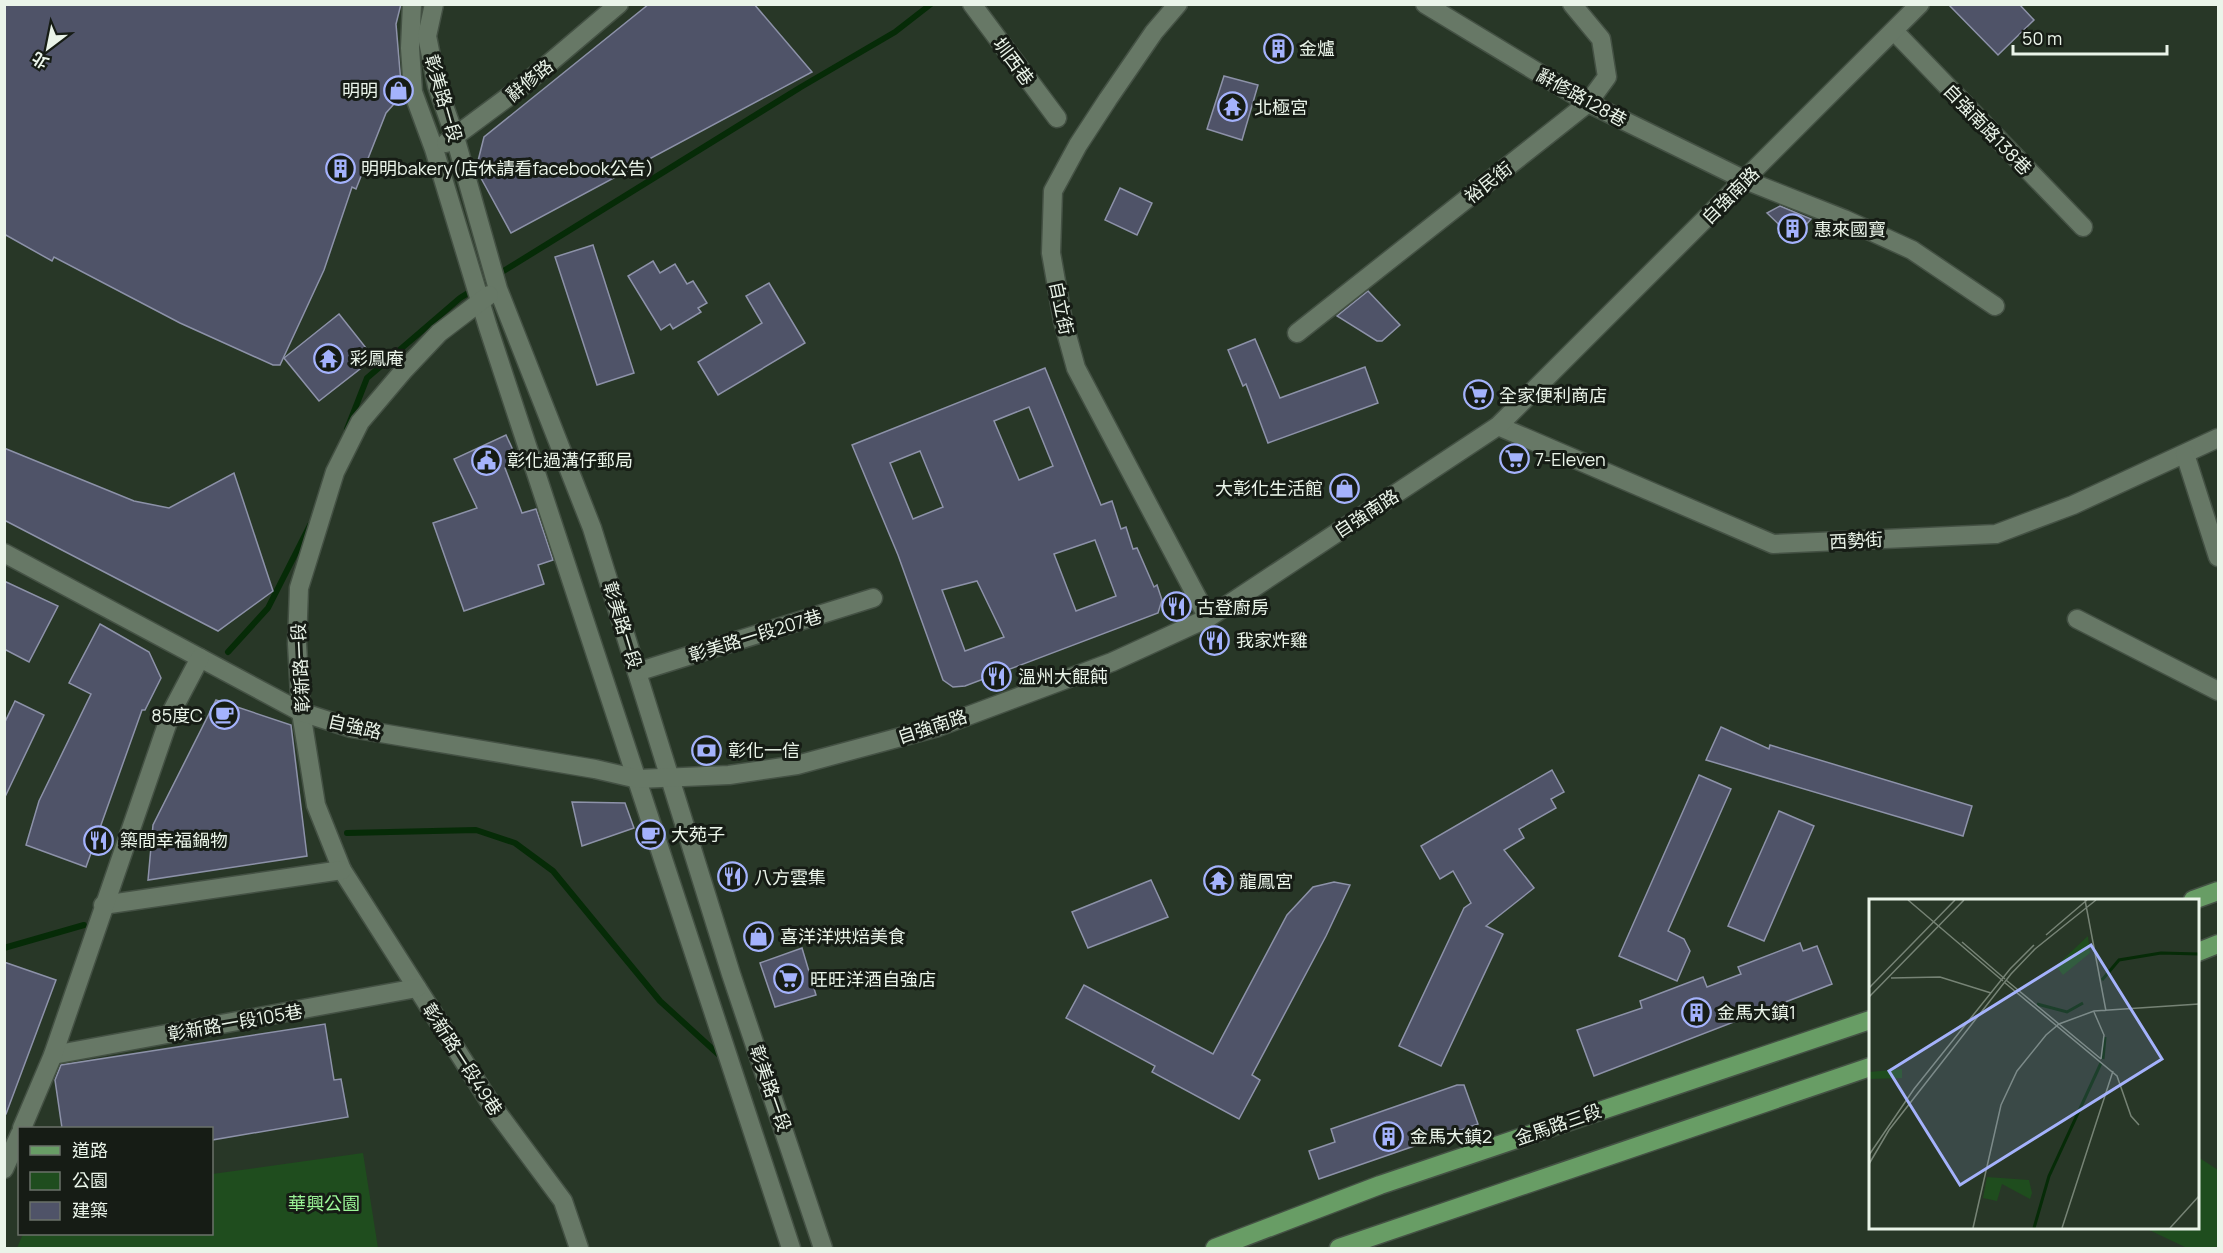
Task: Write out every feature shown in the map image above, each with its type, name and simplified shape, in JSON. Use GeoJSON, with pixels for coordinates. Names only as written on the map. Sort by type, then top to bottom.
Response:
{"type":"FeatureCollection","features":[{"type":"Feature","properties":{"kind":"main road"},"geometry":{"type":"LineString","coordinates":[[2196,899],[2218,891]]}},
{"type":"Feature","properties":{"kind":"main road"},"geometry":{"type":"LineString","coordinates":[[2199,952],[2218,944]]}},
{"type":"Feature","properties":{"kind":"main road","name":"金馬路三段"},"geometry":{"type":"LineString","coordinates":[[1215,1248],[1403,1178],[1869,1020]]}},
{"type":"Feature","properties":{"kind":"main road"},"geometry":{"type":"LineString","coordinates":[[1339,1248],[1869,1067]]}},
{"type":"Feature","properties":{"kind":"street","name":"彰美路一段"},"geometry":{"type":"LineString","coordinates":[[412,4],[410,48],[413,92],[434,149],[480,300],[791,1248]]}},
{"type":"Feature","properties":{"kind":"street","name":"彰美路一段"},"geometry":{"type":"LineString","coordinates":[[434,4],[427,36],[437,86],[455,137],[498,289],[592,528],[731,974],[824,1248]]}},
{"type":"Feature","properties":{"kind":"street","name":"辭修路"},"geometry":{"type":"LineString","coordinates":[[434,149],[455,137],[520,88],[619,4]]}},
{"type":"Feature","properties":{"kind":"street","name":"圳西巷"},"geometry":{"type":"LineString","coordinates":[[972,4],[1057,118]]}},
{"type":"Feature","properties":{"kind":"street","name":"自立街"},"geometry":{"type":"LineString","coordinates":[[1178,4],[1154,32],[1077,145],[1053,191],[1051,253],[1063,321],[1076,368],[1208,618]]}},
{"type":"Feature","properties":{"kind":"street","name":"辭修路128巷"},"geometry":{"type":"LineString","coordinates":[[1425,4],[1588,103],[1745,180],[1824,211],[1912,250],[1995,306]]}},
{"type":"Feature","properties":{"kind":"street","name":"裕民街"},"geometry":{"type":"LineString","coordinates":[[1298,333],[1588,103],[1607,77],[1601,39],[1572,4]]}},
{"type":"Feature","properties":{"kind":"street","name":"自強南路"},"geometry":{"type":"LineString","coordinates":[[670,777],[729,775],[797,765],[938,727],[1112,662],[1208,618],[1498,426],[1920,4]]}},
{"type":"Feature","properties":{"kind":"street","name":"自強南路138巷"},"geometry":{"type":"LineString","coordinates":[[1894,30],[2083,227]]}},
{"type":"Feature","properties":{"kind":"street","name":"彰新路一段"},"geometry":{"type":"LineString","coordinates":[[342,870],[316,805],[302,712],[297,644],[299,588],[335,472],[360,422],[439,333],[480,300],[498,289]]}},
{"type":"Feature","properties":{"kind":"street","name":"西勢街"},"geometry":{"type":"LineString","coordinates":[[1498,426],[1773,544],[1996,534],[2073,506],[2218,438]]}},
{"type":"Feature","properties":{"kind":"street"},"geometry":{"type":"LineString","coordinates":[[2185,454],[2218,557]]}},
{"type":"Feature","properties":{"kind":"street","name":"自強路"},"geometry":{"type":"LineString","coordinates":[[4,553],[302,712],[351,728],[595,769],[638,779],[670,777]]}},
{"type":"Feature","properties":{"kind":"street","name":"彰美路一段207巷"},"geometry":{"type":"LineString","coordinates":[[637,672],[873,598]]}},
{"type":"Feature","properties":{"kind":"street"},"geometry":{"type":"LineString","coordinates":[[2077,619],[2218,691]]}},
{"type":"Feature","properties":{"kind":"street"},"geometry":{"type":"LineString","coordinates":[[22,1127],[53,1055],[171,713],[200,658]]}},
{"type":"Feature","properties":{"kind":"street"},"geometry":{"type":"LineString","coordinates":[[103,905],[342,870]]}},
{"type":"Feature","properties":{"kind":"street","name":"彰新路一段49巷"},"geometry":{"type":"LineString","coordinates":[[342,870],[491,1104],[563,1201],[579,1248]]}},
{"type":"Feature","properties":{"kind":"street","name":"彰新路一段105巷"},"geometry":{"type":"LineString","coordinates":[[53,1055],[417,988]]}},
{"type":"Feature","properties":{"kind":"street"},"geometry":{"type":"LineString","coordinates":[[4,1169],[18,1138]]}},
{"type":"Feature","properties":{"kind":"green space","name":"華興公園"},"geometry":{"type":"Polygon","coordinates":[[[363,1153],[378,1248],[17,1248],[23,1235],[213,1235],[213,1174],[363,1153]]]}},
{"type":"Feature","properties":{"kind":"green space"},"geometry":{"type":"Polygon","coordinates":[[[2199,1158],[2218,1170],[2218,1248],[2187,1248],[2147,1229],[2199,1229],[2199,1158]]]}},
{"type":"Feature","properties":{"kind":"building"},"geometry":{"type":"Polygon","coordinates":[[[4,4],[401,4],[396,24],[402,95],[386,113],[356,189],[352,187],[324,270],[280,365],[273,365],[180,323],[54,257],[52,261],[4,234],[4,4]]]}},
{"type":"Feature","properties":{"kind":"building"},"geometry":{"type":"Polygon","coordinates":[[[649,4],[754,4],[812,72],[511,233],[476,169],[484,137],[649,4]]]}},
{"type":"Feature","properties":{"kind":"building"},"geometry":{"type":"Polygon","coordinates":[[[1948,4],[2019,4],[2034,20],[1998,55],[1948,4]]]}},
{"type":"Feature","properties":{"kind":"building","name":"北極宮"},"geometry":{"type":"Polygon","coordinates":[[[1224,76],[1258,85],[1242,140],[1207,129],[1224,76]]]}},
{"type":"Feature","properties":{"kind":"building"},"geometry":{"type":"Polygon","coordinates":[[[1120,188],[1152,203],[1137,235],[1105,220],[1120,188]]]}},
{"type":"Feature","properties":{"kind":"building","name":"惠來國寶"},"geometry":{"type":"Polygon","coordinates":[[[1780,206],[1811,219],[1794,239],[1767,213],[1780,206]]]}},
{"type":"Feature","properties":{"kind":"building"},"geometry":{"type":"Polygon","coordinates":[[[593,245],[634,373],[597,385],[555,257],[593,245]]]}},
{"type":"Feature","properties":{"kind":"building"},"geometry":{"type":"Polygon","coordinates":[[[653,261],[660,273],[675,264],[687,284],[693,281],[707,303],[698,308],[701,312],[673,329],[670,324],[661,330],[628,276],[653,261]]]}},
{"type":"Feature","properties":{"kind":"building"},"geometry":{"type":"Polygon","coordinates":[[[769,283],[805,343],[718,395],[698,362],[762,323],[746,296],[769,283]]]}},
{"type":"Feature","properties":{"kind":"building"},"geometry":{"type":"Polygon","coordinates":[[[1368,291],[1400,325],[1382,341],[1377,341],[1337,316],[1368,291]]]}},
{"type":"Feature","properties":{"kind":"building","name":"彩鳳庵"},"geometry":{"type":"Polygon","coordinates":[[[339,314],[374,358],[319,401],[284,358],[339,314]]]}},
{"type":"Feature","properties":{"kind":"building"},"geometry":{"type":"Polygon","coordinates":[[[1255,339],[1280,398],[1365,367],[1378,403],[1268,443],[1246,384],[1243,386],[1228,350],[1255,339]]]}},
{"type":"Feature","properties":{"kind":"building"},"geometry":{"type":"Polygon","coordinates":[[[1045,368],[1101,505],[1112,501],[1121,529],[1126,527],[1133,549],[1137,548],[1154,587],[1157,585],[1162,600],[1158,613],[965,686],[953,687],[943,680],[898,555],[852,445],[1045,368]],[[1029,407],[994,421],[1019,480],[1053,466],[1029,407]],[[920,451],[890,463],[913,519],[943,507],[920,451]],[[1095,540],[1054,554],[1076,611],[1116,596],[1095,540]],[[977,581],[942,590],[965,651],[1004,637],[977,581]]]}},
{"type":"Feature","properties":{"kind":"building"},"geometry":{"type":"Polygon","coordinates":[[[506,435],[518,461],[505,468],[522,513],[536,509],[553,560],[538,565],[544,584],[464,611],[433,523],[477,508],[454,459],[506,435]]]}},
{"type":"Feature","properties":{"kind":"building"},"geometry":{"type":"Polygon","coordinates":[[[4,448],[134,501],[169,508],[234,473],[273,591],[218,631],[4,520],[4,448]]]}},
{"type":"Feature","properties":{"kind":"building"},"geometry":{"type":"Polygon","coordinates":[[[4,581],[58,606],[29,662],[4,649],[4,581]]]}},
{"type":"Feature","properties":{"kind":"building"},"geometry":{"type":"Polygon","coordinates":[[[100,624],[149,652],[161,678],[145,710],[142,710],[86,867],[26,845],[39,801],[91,694],[69,683],[100,624]]]}},
{"type":"Feature","properties":{"kind":"building"},"geometry":{"type":"Polygon","coordinates":[[[216,700],[291,725],[307,856],[148,880],[153,825],[216,700]]]}},
{"type":"Feature","properties":{"kind":"building"},"geometry":{"type":"Polygon","coordinates":[[[15,701],[44,715],[4,799],[4,724],[15,701]]]}},
{"type":"Feature","properties":{"kind":"building"},"geometry":{"type":"Polygon","coordinates":[[[1721,727],[1769,749],[1770,745],[1972,806],[1963,836],[1706,760],[1721,727]]]}},
{"type":"Feature","properties":{"kind":"building"},"geometry":{"type":"Polygon","coordinates":[[[1552,770],[1564,792],[1551,799],[1556,808],[1519,829],[1524,838],[1504,850],[1534,888],[1486,926],[1503,934],[1441,1066],[1399,1046],[1464,908],[1471,903],[1453,871],[1440,879],[1421,846],[1552,770]]]}},
{"type":"Feature","properties":{"kind":"building"},"geometry":{"type":"Polygon","coordinates":[[[1699,775],[1731,789],[1668,931],[1684,939],[1690,951],[1677,981],[1619,956],[1699,775]]]}},
{"type":"Feature","properties":{"kind":"building"},"geometry":{"type":"Polygon","coordinates":[[[572,802],[625,803],[634,828],[582,846],[572,802]]]}},
{"type":"Feature","properties":{"kind":"building"},"geometry":{"type":"Polygon","coordinates":[[[1779,811],[1814,826],[1764,941],[1728,926],[1779,811]]]}},
{"type":"Feature","properties":{"kind":"building"},"geometry":{"type":"Polygon","coordinates":[[[1151,880],[1168,917],[1088,948],[1072,912],[1151,880]]]}},
{"type":"Feature","properties":{"kind":"building"},"geometry":{"type":"Polygon","coordinates":[[[1334,882],[1350,885],[1326,936],[1252,1075],[1260,1080],[1239,1119],[1152,1072],[1155,1066],[1066,1018],[1084,985],[1213,1054],[1287,915],[1313,887],[1334,882]]]}},
{"type":"Feature","properties":{"kind":"building","name":"金馬大鎮1"},"geometry":{"type":"Polygon","coordinates":[[[1800,943],[1803,951],[1817,946],[1832,984],[1594,1076],[1577,1030],[1642,1008],[1640,1001],[1703,977],[1707,987],[1741,974],[1738,967],[1800,943]]]}},
{"type":"Feature","properties":{"kind":"building","name":"旺旺洋酒自強店"},"geometry":{"type":"Polygon","coordinates":[[[802,948],[816,995],[775,1007],[760,963],[802,948]]]}},
{"type":"Feature","properties":{"kind":"building"},"geometry":{"type":"Polygon","coordinates":[[[4,962],[56,980],[6,1114],[4,1114],[4,962]]]}},
{"type":"Feature","properties":{"kind":"building"},"geometry":{"type":"Polygon","coordinates":[[[325,1024],[334,1080],[341,1079],[348,1117],[213,1140],[213,1127],[62,1127],[55,1080],[61,1065],[325,1024]]]}},
{"type":"Feature","properties":{"kind":"building","name":"金馬大鎮2"},"geometry":{"type":"Polygon","coordinates":[[[1457,1085],[1464,1085],[1478,1124],[1319,1179],[1309,1151],[1335,1142],[1331,1129],[1457,1085]]]}},
{"type":"Feature","properties":{"kind":"waterway"},"geometry":{"type":"LineString","coordinates":[[347,429],[367,378],[460,298],[801,87],[895,32],[931,4]]}},
{"type":"Feature","properties":{"kind":"waterway"},"geometry":{"type":"LineString","coordinates":[[228,652],[268,608],[310,525]]}},
{"type":"Feature","properties":{"kind":"waterway"},"geometry":{"type":"LineString","coordinates":[[347,833],[476,830],[515,843],[553,871],[660,1001],[718,1054]]}},
{"type":"Feature","properties":{"kind":"waterway"},"geometry":{"type":"LineString","coordinates":[[4,948],[84,925]]}},
{"type":"Feature","properties":{"kind":"place","name":"金爐"},"geometry":{"type":"Point","coordinates":[1278,48]}},
{"type":"Feature","properties":{"kind":"place","name":"明明"},"geometry":{"type":"Point","coordinates":[399,90]}},
{"type":"Feature","properties":{"kind":"place","name":"北極宮"},"geometry":{"type":"Point","coordinates":[1233,107]}},
{"type":"Feature","properties":{"kind":"place","name":"明明bakery(店休請看facebook公告）"},"geometry":{"type":"Point","coordinates":[340,168]}},
{"type":"Feature","properties":{"kind":"place","name":"惠來國寶"},"geometry":{"type":"Point","coordinates":[1793,229]}},
{"type":"Feature","properties":{"kind":"place","name":"彩鳳庵"},"geometry":{"type":"Point","coordinates":[329,358]}},
{"type":"Feature","properties":{"kind":"place","name":"全家便利商店"},"geometry":{"type":"Point","coordinates":[1478,395]}},
{"type":"Feature","properties":{"kind":"place","name":"7-Eleven"},"geometry":{"type":"Point","coordinates":[1514,459]}},
{"type":"Feature","properties":{"kind":"place","name":"彰化過溝仔郵局"},"geometry":{"type":"Point","coordinates":[486,460]}},
{"type":"Feature","properties":{"kind":"place","name":"大彰化生活館"},"geometry":{"type":"Point","coordinates":[1344,488]}},
{"type":"Feature","properties":{"kind":"place","name":"古登廚房"},"geometry":{"type":"Point","coordinates":[1176,607]}},
{"type":"Feature","properties":{"kind":"place","name":"我家炸雞"},"geometry":{"type":"Point","coordinates":[1215,640]}},
{"type":"Feature","properties":{"kind":"place","name":"溫州大餛飩"},"geometry":{"type":"Point","coordinates":[997,676]}},
{"type":"Feature","properties":{"kind":"place","name":"85度C"},"geometry":{"type":"Point","coordinates":[224,715]}},
{"type":"Feature","properties":{"kind":"place","name":"彰化一信"},"geometry":{"type":"Point","coordinates":[707,750]}},
{"type":"Feature","properties":{"kind":"place","name":"大苑子"},"geometry":{"type":"Point","coordinates":[650,834]}},
{"type":"Feature","properties":{"kind":"place","name":"築間幸福鍋物"},"geometry":{"type":"Point","coordinates":[99,840]}},
{"type":"Feature","properties":{"kind":"place","name":"八方雲集"},"geometry":{"type":"Point","coordinates":[733,877]}},
{"type":"Feature","properties":{"kind":"place","name":"龍鳳宮"},"geometry":{"type":"Point","coordinates":[1218,881]}},
{"type":"Feature","properties":{"kind":"place","name":"喜洋洋烘焙美食"},"geometry":{"type":"Point","coordinates":[759,936]}},
{"type":"Feature","properties":{"kind":"place","name":"旺旺洋酒自強店"},"geometry":{"type":"Point","coordinates":[789,979]}},
{"type":"Feature","properties":{"kind":"place","name":"金馬大鎮1"},"geometry":{"type":"Point","coordinates":[1696,1012]}},
{"type":"Feature","properties":{"kind":"place","name":"金馬大鎮2"},"geometry":{"type":"Point","coordinates":[1389,1136]}}]}
